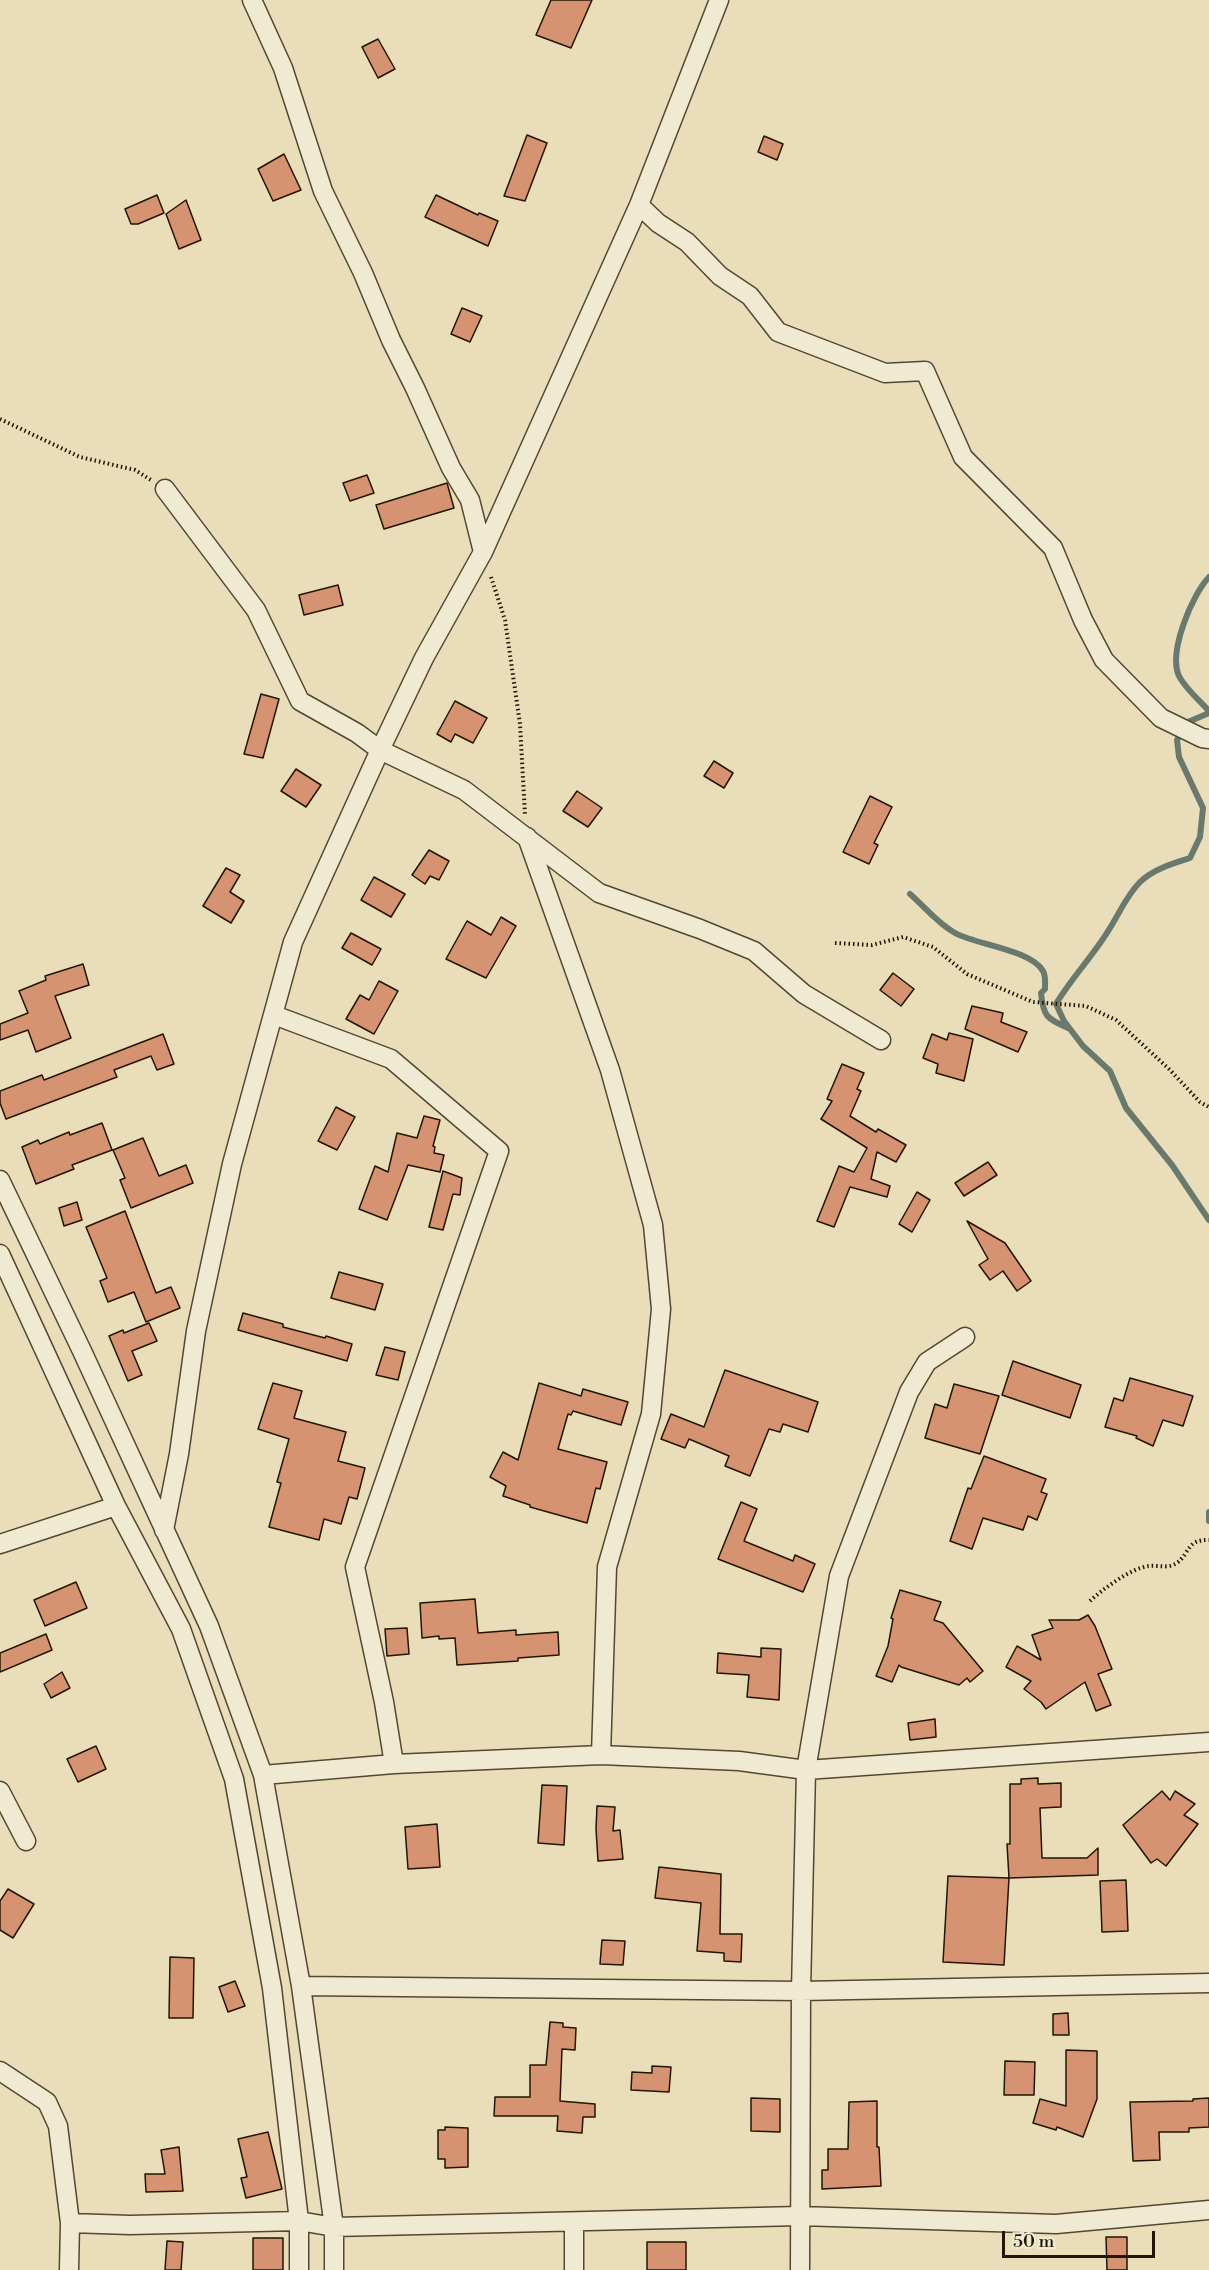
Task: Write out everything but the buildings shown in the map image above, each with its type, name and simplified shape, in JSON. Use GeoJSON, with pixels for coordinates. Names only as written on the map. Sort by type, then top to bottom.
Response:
{"type":"FeatureCollection","features":[{"type":"Feature","properties":{"kind":"street"},"geometry":{"type":"LineString","coordinates":[[252,0],[283,68],[323,191],[451,468],[470,500],[483,552]]}},
{"type":"Feature","properties":{"kind":"street"},"geometry":{"type":"LineString","coordinates":[[164,1530],[179,1454],[196,1331],[222,1209],[232,1164],[293,942],[424,658],[483,552],[639,205],[718,0]]}},
{"type":"Feature","properties":{"kind":"street"},"geometry":{"type":"LineString","coordinates":[[639,205],[658,223],[687,242],[720,276],[750,296],[777,332],[885,373],[926,371],[963,457],[1053,548],[1083,620],[1104,660],[1161,718],[1202,738],[1209,739]]}},
{"type":"Feature","properties":{"kind":"street"},"geometry":{"type":"LineString","coordinates":[[165,489],[256,610],[300,701],[357,733],[380,750],[464,790],[598,893],[700,929],[754,951],[804,994],[881,1040]]}},
{"type":"Feature","properties":{"kind":"street"},"geometry":{"type":"LineString","coordinates":[[527,837],[610,1070],[653,1225],[661,1309],[651,1414],[606,1567],[601,1755]]}},
{"type":"Feature","properties":{"kind":"street"},"geometry":{"type":"LineString","coordinates":[[274,1015],[391,1059],[499,1151],[355,1567],[384,1702],[394,1764]]}},
{"type":"Feature","properties":{"kind":"street"},"geometry":{"type":"LineString","coordinates":[[0,1180],[209,1626],[263,1775],[301,1986],[334,2227],[334,2270]]}},
{"type":"Feature","properties":{"kind":"street"},"geometry":{"type":"LineString","coordinates":[[0,1254],[6,1279],[116,1506],[181,1629],[234,1779],[272,1988],[298,2221],[299,2270]]}},
{"type":"Feature","properties":{"kind":"street"},"geometry":{"type":"LineString","coordinates":[[800,2270],[801,1991],[806,1770],[840,1576],[909,1392],[927,1362],[965,1337]]}},
{"type":"Feature","properties":{"kind":"street"},"geometry":{"type":"LineString","coordinates":[[0,1544],[116,1506]]}},
{"type":"Feature","properties":{"kind":"street"},"geometry":{"type":"LineString","coordinates":[[263,1775],[394,1764],[601,1755],[739,1761],[806,1770],[1209,1742]]}},
{"type":"Feature","properties":{"kind":"street"},"geometry":{"type":"LineString","coordinates":[[0,1791],[26,1841]]}},
{"type":"Feature","properties":{"kind":"street"},"geometry":{"type":"LineString","coordinates":[[301,1986],[801,1991],[1209,1983]]}},
{"type":"Feature","properties":{"kind":"street"},"geometry":{"type":"LineString","coordinates":[[0,2071],[47,2102],[58,2127],[70,2223],[69,2270]]}},
{"type":"Feature","properties":{"kind":"street"},"geometry":{"type":"LineString","coordinates":[[70,2223],[130,2225],[298,2221],[334,2227],[800,2216],[1056,2224],[1209,2210]]}},
{"type":"Feature","properties":{"kind":"street"},"geometry":{"type":"LineString","coordinates":[[574,2222],[574,2270]]}},
{"type":"Feature","properties":{"kind":"path"},"geometry":{"type":"LineString","coordinates":[[0,419],[80,458],[135,470],[165,489]]}},
{"type":"Feature","properties":{"kind":"path"},"geometry":{"type":"LineString","coordinates":[[483,552],[505,620],[520,724],[527,837]]}},
{"type":"Feature","properties":{"kind":"path"},"geometry":{"type":"LineString","coordinates":[[835,943],[872,945],[903,937],[933,947],[967,974],[1033,1002],[1086,1006],[1116,1020],[1169,1069],[1200,1102],[1209,1107]]}},
{"type":"Feature","properties":{"kind":"path"},"geometry":{"type":"LineString","coordinates":[[1090,1601],[1108,1584],[1148,1566],[1167,1567],[1178,1562],[1188,1548],[1200,1540],[1209,1540]]}},
{"type":"Feature","properties":{"kind":"waterway"},"geometry":{"type":"LineString","coordinates":[[1209,577],[1202,585],[1189,610],[1179,639],[1176,666],[1182,681],[1209,711]]}},
{"type":"Feature","properties":{"kind":"waterway"},"geometry":{"type":"LineString","coordinates":[[1209,713],[1188,722],[1177,740],[1179,757],[1203,808],[1200,837],[1190,858],[1157,870],[1135,887],[1104,938],[1056,1004],[1064,1021],[1083,1046],[1110,1071],[1126,1108],[1172,1165],[1209,1220]]}},
{"type":"Feature","properties":{"kind":"waterway"},"geometry":{"type":"LineString","coordinates":[[910,894],[937,920],[955,933],[1016,953],[1037,964],[1045,975],[1045,989],[1041,993],[1045,1012],[1055,1022],[1068,1028]]}},
{"type":"Feature","properties":{"kind":"waterway"},"geometry":{"type":"LineString","coordinates":[[1209,1512],[1209,1521]]}}]}
